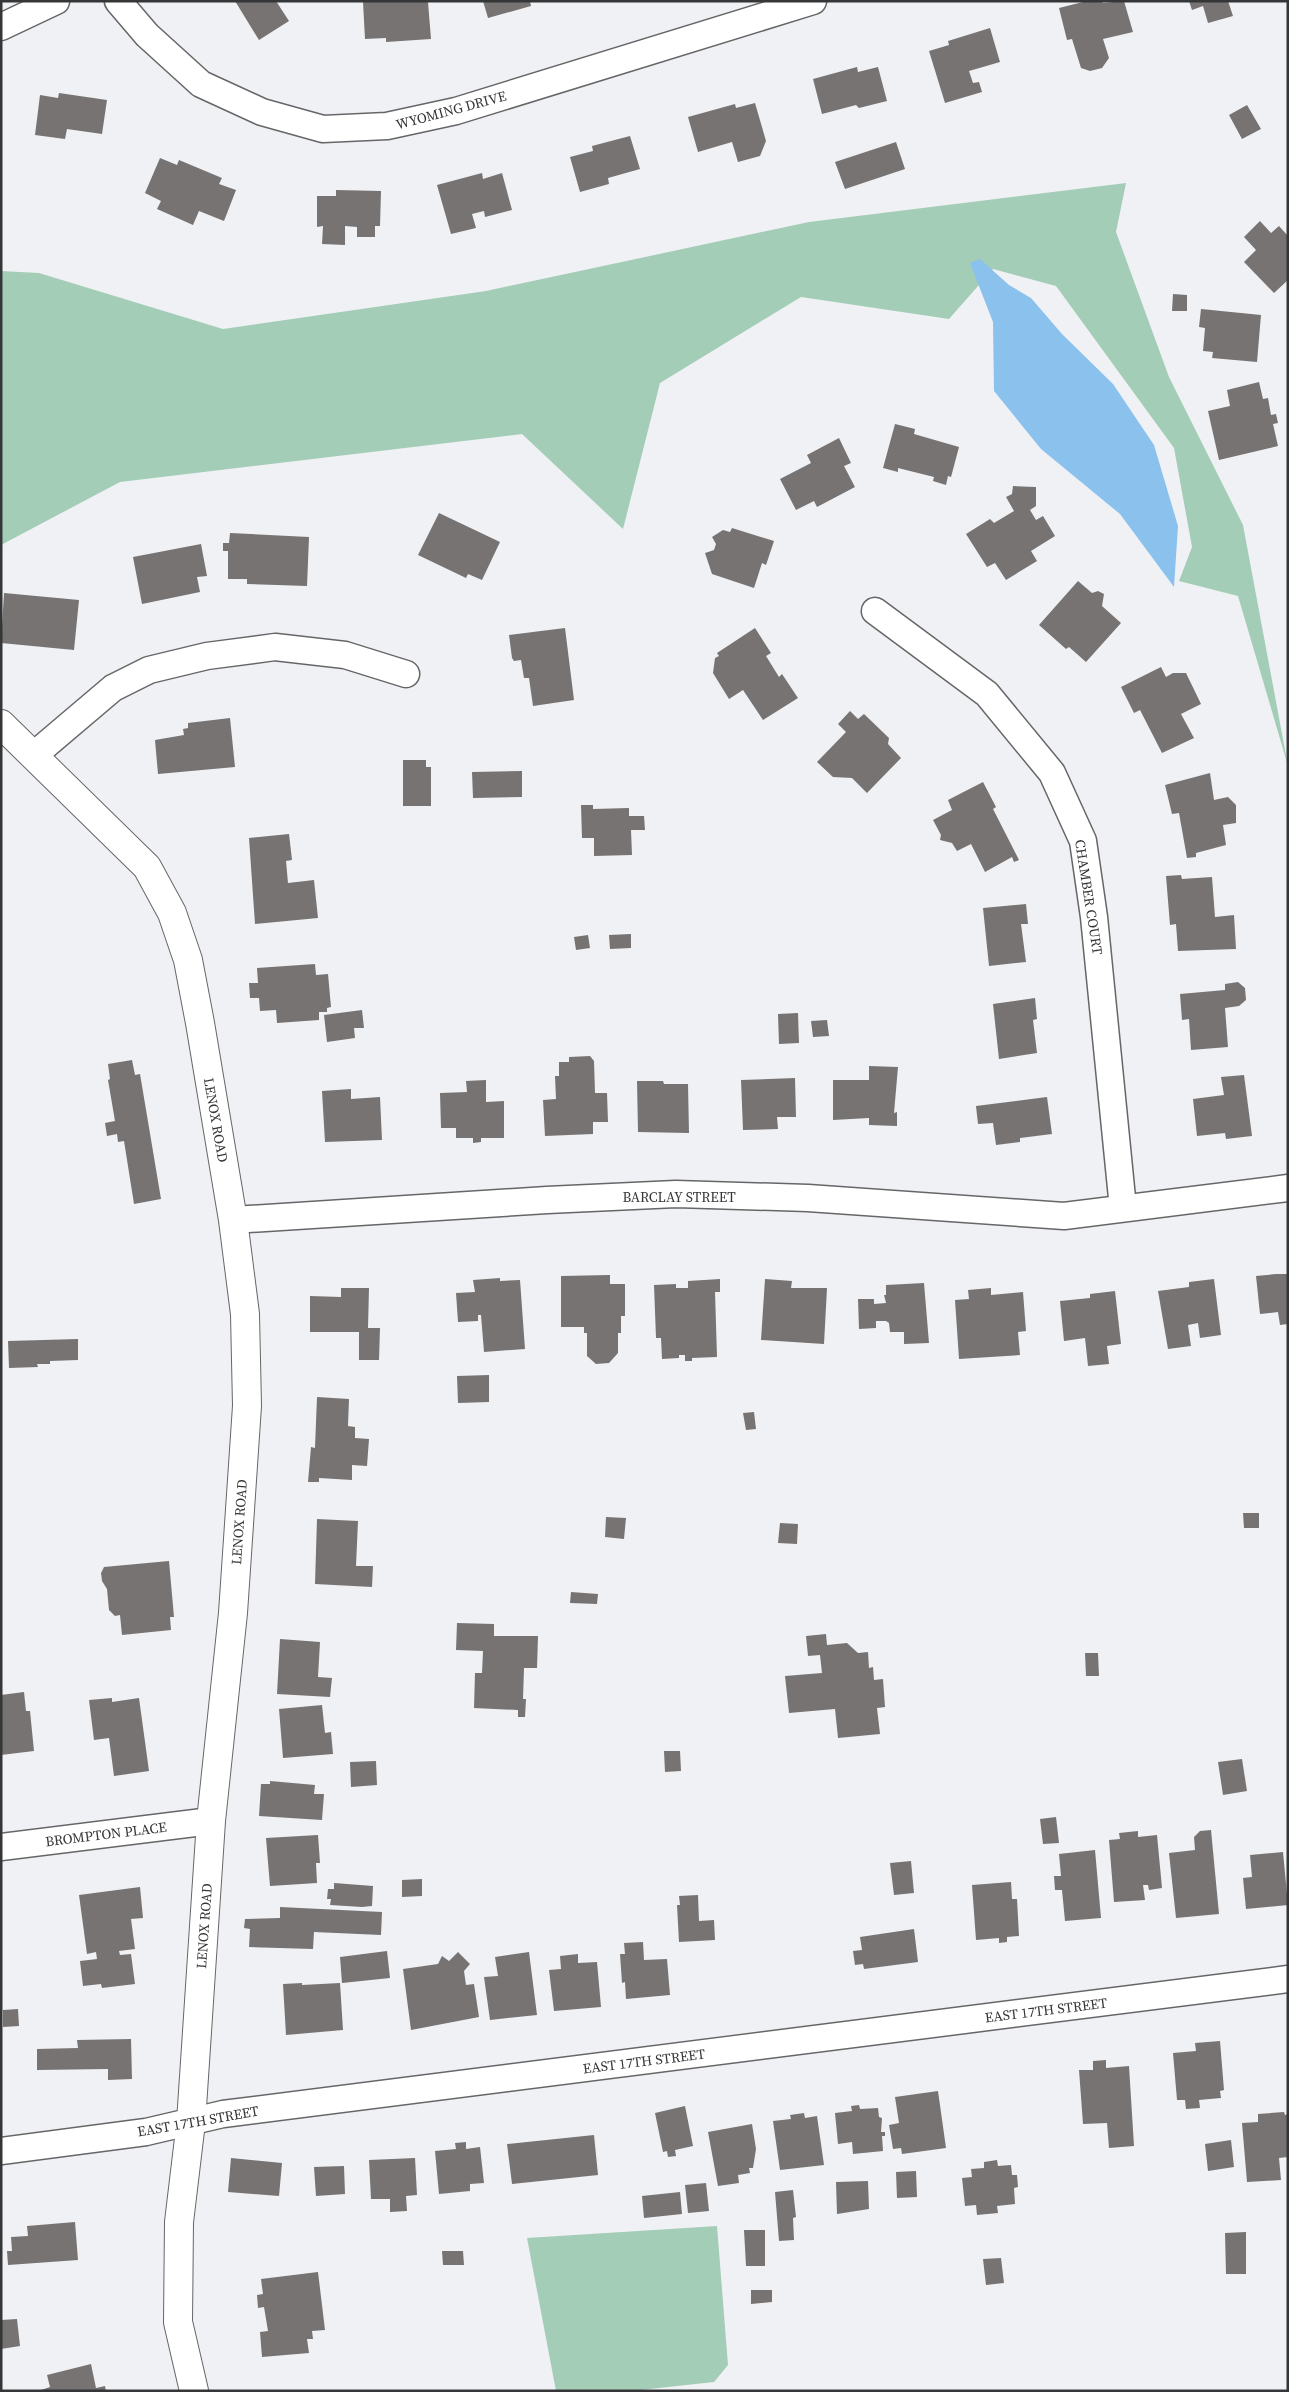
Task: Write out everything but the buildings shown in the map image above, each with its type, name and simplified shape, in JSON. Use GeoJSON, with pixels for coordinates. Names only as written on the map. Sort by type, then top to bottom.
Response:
{"type":"FeatureCollection","features":[{"type":"Feature","properties":{"kind":"street"},"geometry":{"type":"LineString","coordinates":[[1,26],[56,1]]}},
{"type":"Feature","properties":{"kind":"street","name":"WYOMING DRIVE"},"geometry":{"type":"LineString","coordinates":[[118,1],[147,35],[201,84],[262,112],[323,129],[387,126],[456,110],[813,1]]}},
{"type":"Feature","properties":{"kind":"street","name":"CHAMBER COURT"},"geometry":{"type":"LineString","coordinates":[[875,612],[987,694],[1052,773],[1083,841],[1094,917],[1123,1208]]}},
{"type":"Feature","properties":{"kind":"street"},"geometry":{"type":"LineString","coordinates":[[34,755],[113,688],[149,670],[207,656],[275,647],[345,655],[406,674]]}},
{"type":"Feature","properties":{"kind":"street","name":"LENOX ROAD"},"geometry":{"type":"LineString","coordinates":[[1,724],[147,867],[172,913],[188,960],[233,1220],[245,1314],[247,1406],[233,1613],[211,1821],[191,2122],[179,2222],[178,2322],[194,2391]]}},
{"type":"Feature","properties":{"kind":"street","name":"BARCLAY STREET"},"geometry":{"type":"LineString","coordinates":[[233,1220],[546,1200],[676,1194],[808,1198],[1064,1216],[1288,1188]]}},
{"type":"Feature","properties":{"kind":"street","name":"BROMPTON PLACE"},"geometry":{"type":"LineString","coordinates":[[1,1847],[211,1821]]}},
{"type":"Feature","properties":{"kind":"street","name":"EAST 17TH STREET"},"geometry":{"type":"LineString","coordinates":[[1,2151],[146,2132],[243,2112],[1288,1980]]}},
{"type":"Feature","properties":{"kind":"green space"},"geometry":{"type":"Polygon","coordinates":[[[1126,183],[1116,232],[1169,377],[1243,525],[1288,766],[1238,596],[1179,581],[1192,547],[1174,448],[1056,286],[993,269],[949,319],[801,297],[660,383],[623,529],[522,434],[120,482],[1,545],[1,271],[39,273],[223,329],[486,291],[809,222],[1126,183]]]}},
{"type":"Feature","properties":{"kind":"green space"},"geometry":{"type":"Polygon","coordinates":[[[717,2226],[728,2365],[714,2382],[631,2391],[556,2391],[527,2238],[717,2226]]]}},
{"type":"Feature","properties":{"kind":"water"},"geometry":{"type":"Polygon","coordinates":[[[980,259],[1009,285],[1031,298],[1062,334],[1113,384],[1154,445],[1178,526],[1174,587],[1120,514],[1041,449],[994,391],[993,322],[970,263],[980,259]]]}}]}
